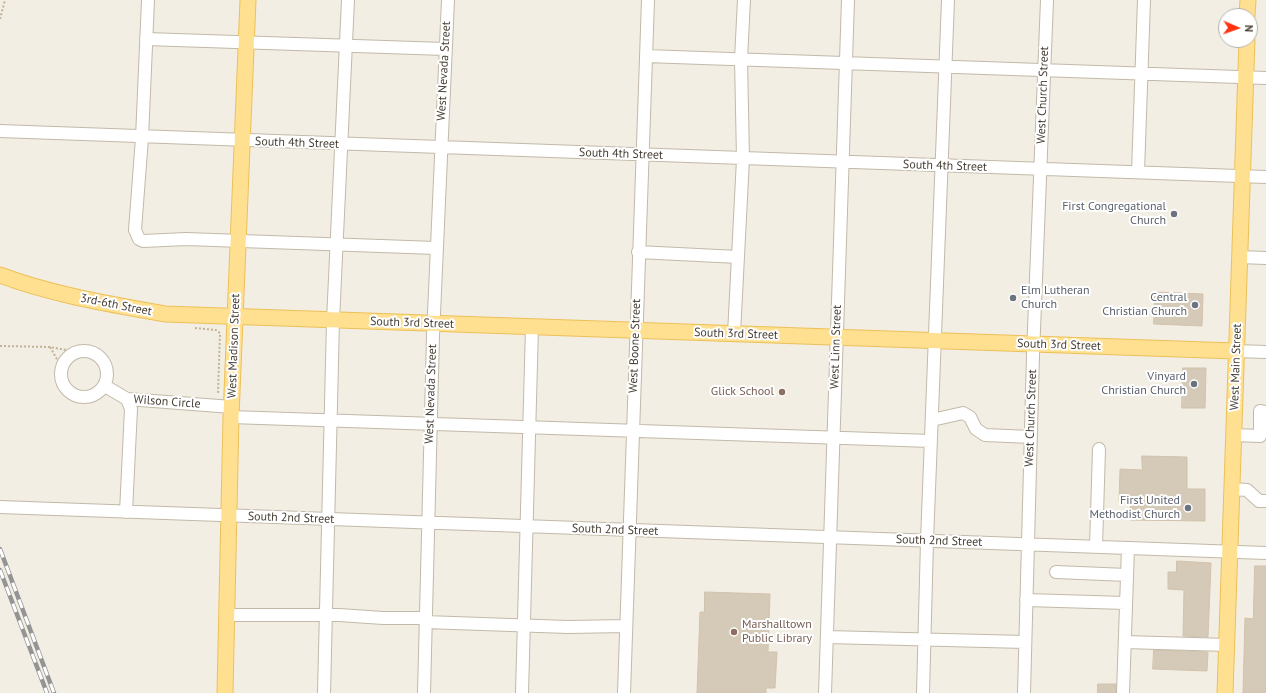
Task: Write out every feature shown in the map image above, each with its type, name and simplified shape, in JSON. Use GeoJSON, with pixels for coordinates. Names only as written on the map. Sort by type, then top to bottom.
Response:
{"type":"FeatureCollection","features":[{"type":"Feature","properties":{"kind":"main road","name":"West Madison Street"},"geometry":{"type":"LineString","coordinates":[[225,693],[231,412],[248,0]]}},
{"type":"Feature","properties":{"kind":"main road","name":"West Main Street"},"geometry":{"type":"LineString","coordinates":[[1225,693],[1246,48]]}},
{"type":"Feature","properties":{"kind":"main road","name":"3rd-6th Street"},"geometry":{"type":"LineString","coordinates":[[2,276],[39,288],[92,301],[165,314],[235,318]]}},
{"type":"Feature","properties":{"kind":"main road","name":"South 3rd Street"},"geometry":{"type":"LineString","coordinates":[[235,318],[1236,351]]}},
{"type":"Feature","properties":{"kind":"street"},"geometry":{"type":"LineString","coordinates":[[148,0],[136,230],[139,239],[143,241],[186,239],[436,248]]}},
{"type":"Feature","properties":{"kind":"street"},"geometry":{"type":"LineString","coordinates":[[324,693],[333,321],[348,0]]}},
{"type":"Feature","properties":{"kind":"street","name":"West Nevada Street"},"geometry":{"type":"LineString","coordinates":[[424,693],[430,424],[436,248],[448,0]]}},
{"type":"Feature","properties":{"kind":"street","name":"West Boone Street"},"geometry":{"type":"LineString","coordinates":[[624,693],[638,252],[648,0]]}},
{"type":"Feature","properties":{"kind":"street"},"geometry":{"type":"LineString","coordinates":[[734,334],[743,159],[741,59],[744,0]]}},
{"type":"Feature","properties":{"kind":"street","name":"West Linn Street"},"geometry":{"type":"LineString","coordinates":[[825,693],[848,0]]}},
{"type":"Feature","properties":{"kind":"street"},"geometry":{"type":"LineString","coordinates":[[923,693],[927,541],[948,0]]}},
{"type":"Feature","properties":{"kind":"street","name":"West Church Street"},"geometry":{"type":"LineString","coordinates":[[1024,693],[1034,344],[1047,0]]}},
{"type":"Feature","properties":{"kind":"street"},"geometry":{"type":"LineString","coordinates":[[1138,172],[1144,0]]}},
{"type":"Feature","properties":{"kind":"street"},"geometry":{"type":"LineString","coordinates":[[146,39],[445,49]]}},
{"type":"Feature","properties":{"kind":"street"},"geometry":{"type":"LineString","coordinates":[[646,56],[1266,78]]}},
{"type":"Feature","properties":{"kind":"street","name":"South 4th Street"},"geometry":{"type":"LineString","coordinates":[[0,131],[142,138],[1266,176]]}},
{"type":"Feature","properties":{"kind":"street"},"geometry":{"type":"LineString","coordinates":[[638,252],[738,257]]}},
{"type":"Feature","properties":{"kind":"street"},"geometry":{"type":"LineString","coordinates":[[1239,257],[1266,258]]}},
{"type":"Feature","properties":{"kind":"street"},"geometry":{"type":"LineString","coordinates":[[522,693],[528,527],[532,328]]}},
{"type":"Feature","properties":{"kind":"street"},"geometry":{"type":"LineString","coordinates":[[88,351],[99,355],[106,364],[108,375],[105,386],[97,395],[86,398],[75,396],[66,390],[61,379],[62,368],[67,358],[77,352],[88,351]]}},
{"type":"Feature","properties":{"kind":"street"},"geometry":{"type":"LineString","coordinates":[[1236,351],[1266,352]]}},
{"type":"Feature","properties":{"kind":"street","name":"Wilson Circle"},"geometry":{"type":"LineString","coordinates":[[105,386],[127,399],[231,412],[331,420],[931,441]]}},
{"type":"Feature","properties":{"kind":"street"},"geometry":{"type":"LineString","coordinates":[[126,512],[131,408],[127,399]]}},
{"type":"Feature","properties":{"kind":"street"},"geometry":{"type":"LineString","coordinates":[[1234,435],[1263,436],[1260,411],[1266,412]]}},
{"type":"Feature","properties":{"kind":"street"},"geometry":{"type":"LineString","coordinates":[[932,420],[963,413],[970,417],[976,429],[985,435],[1031,437]]}},
{"type":"Feature","properties":{"kind":"street"},"geometry":{"type":"LineString","coordinates":[[1096,547],[1099,449]]}},
{"type":"Feature","properties":{"kind":"street"},"geometry":{"type":"LineString","coordinates":[[1232,489],[1247,490],[1259,501],[1266,501]]}},
{"type":"Feature","properties":{"kind":"street","name":"South 2nd Street"},"geometry":{"type":"LineString","coordinates":[[0,507],[1266,553]]}},
{"type":"Feature","properties":{"kind":"street"},"geometry":{"type":"LineString","coordinates":[[1123,693],[1128,548]]}},
{"type":"Feature","properties":{"kind":"street"},"geometry":{"type":"LineString","coordinates":[[1056,572],[1127,575]]}},
{"type":"Feature","properties":{"kind":"street"},"geometry":{"type":"LineString","coordinates":[[1026,600],[1126,604]]}},
{"type":"Feature","properties":{"kind":"street"},"geometry":{"type":"LineString","coordinates":[[227,615],[326,616],[525,626],[626,626]]}},
{"type":"Feature","properties":{"kind":"street"},"geometry":{"type":"LineString","coordinates":[[827,637],[1025,642]]}},
{"type":"Feature","properties":{"kind":"street"},"geometry":{"type":"LineString","coordinates":[[1125,642],[1227,645]]}},
{"type":"Feature","properties":{"kind":"path"},"geometry":{"type":"LineString","coordinates":[[0,19],[5,0]]}},
{"type":"Feature","properties":{"kind":"path"},"geometry":{"type":"LineString","coordinates":[[192,328],[216,330],[220,333],[218,394]]}},
{"type":"Feature","properties":{"kind":"path"},"geometry":{"type":"LineString","coordinates":[[0,346],[50,347],[77,352]]}},
{"type":"Feature","properties":{"kind":"path"},"geometry":{"type":"LineString","coordinates":[[50,347],[62,368]]}},
{"type":"Feature","properties":{"kind":"building"},"geometry":{"type":"Polygon","coordinates":[[[1155,292],[1203,294],[1202,326],[1154,324],[1155,292]]]}},
{"type":"Feature","properties":{"kind":"building"},"geometry":{"type":"Polygon","coordinates":[[[1183,368],[1206,368],[1205,408],[1182,408],[1183,368]]]}},
{"type":"Feature","properties":{"kind":"building"},"geometry":{"type":"Polygon","coordinates":[[[1142,456],[1187,457],[1187,489],[1205,489],[1205,521],[1130,520],[1131,502],[1119,501],[1120,469],[1142,470],[1142,456]]]}},
{"type":"Feature","properties":{"kind":"building"},"geometry":{"type":"Polygon","coordinates":[[[1177,561],[1211,563],[1208,637],[1183,636],[1184,590],[1168,589],[1168,572],[1176,572],[1177,561]]]}},
{"type":"Feature","properties":{"kind":"building"},"geometry":{"type":"Polygon","coordinates":[[[1255,566],[1266,566],[1266,693],[1243,693],[1245,618],[1253,619],[1255,566]]]}},
{"type":"Feature","properties":{"kind":"building","name":"Marshalltown Public Library"},"geometry":{"type":"Polygon","coordinates":[[[705,592],[770,594],[768,652],[777,652],[775,688],[766,688],[766,693],[697,693],[700,612],[704,612],[705,592]]]}},
{"type":"Feature","properties":{"kind":"building"},"geometry":{"type":"Polygon","coordinates":[[[1154,650],[1208,652],[1207,671],[1153,669],[1154,650]]]}},
{"type":"Feature","properties":{"kind":"building"},"geometry":{"type":"Polygon","coordinates":[[[1098,684],[1116,684],[1116,693],[1098,693],[1098,684]]]}},
{"type":"Feature","properties":{"kind":"railway"},"geometry":{"type":"LineString","coordinates":[[0,549],[54,693]]}},
{"type":"Feature","properties":{"kind":"railway"},"geometry":{"type":"LineString","coordinates":[[0,570],[47,693]]}},
{"type":"Feature","properties":{"kind":"place","name":"First Congregational Church"},"geometry":{"type":"Point","coordinates":[1174,214]}},
{"type":"Feature","properties":{"kind":"place","name":"Elm Lutheran Church"},"geometry":{"type":"Point","coordinates":[1013,298]}},
{"type":"Feature","properties":{"kind":"place","name":"Central Christian Church"},"geometry":{"type":"Point","coordinates":[1195,305]}},
{"type":"Feature","properties":{"kind":"place","name":"Vinyard Christian Church"},"geometry":{"type":"Point","coordinates":[1194,384]}},
{"type":"Feature","properties":{"kind":"place","name":"Glick School"},"geometry":{"type":"Point","coordinates":[782,392]}},
{"type":"Feature","properties":{"kind":"place","name":"First United Methodist Church"},"geometry":{"type":"Point","coordinates":[1188,508]}},
{"type":"Feature","properties":{"kind":"place","name":"Marshalltown Public Library"},"geometry":{"type":"Point","coordinates":[734,632]}}]}
